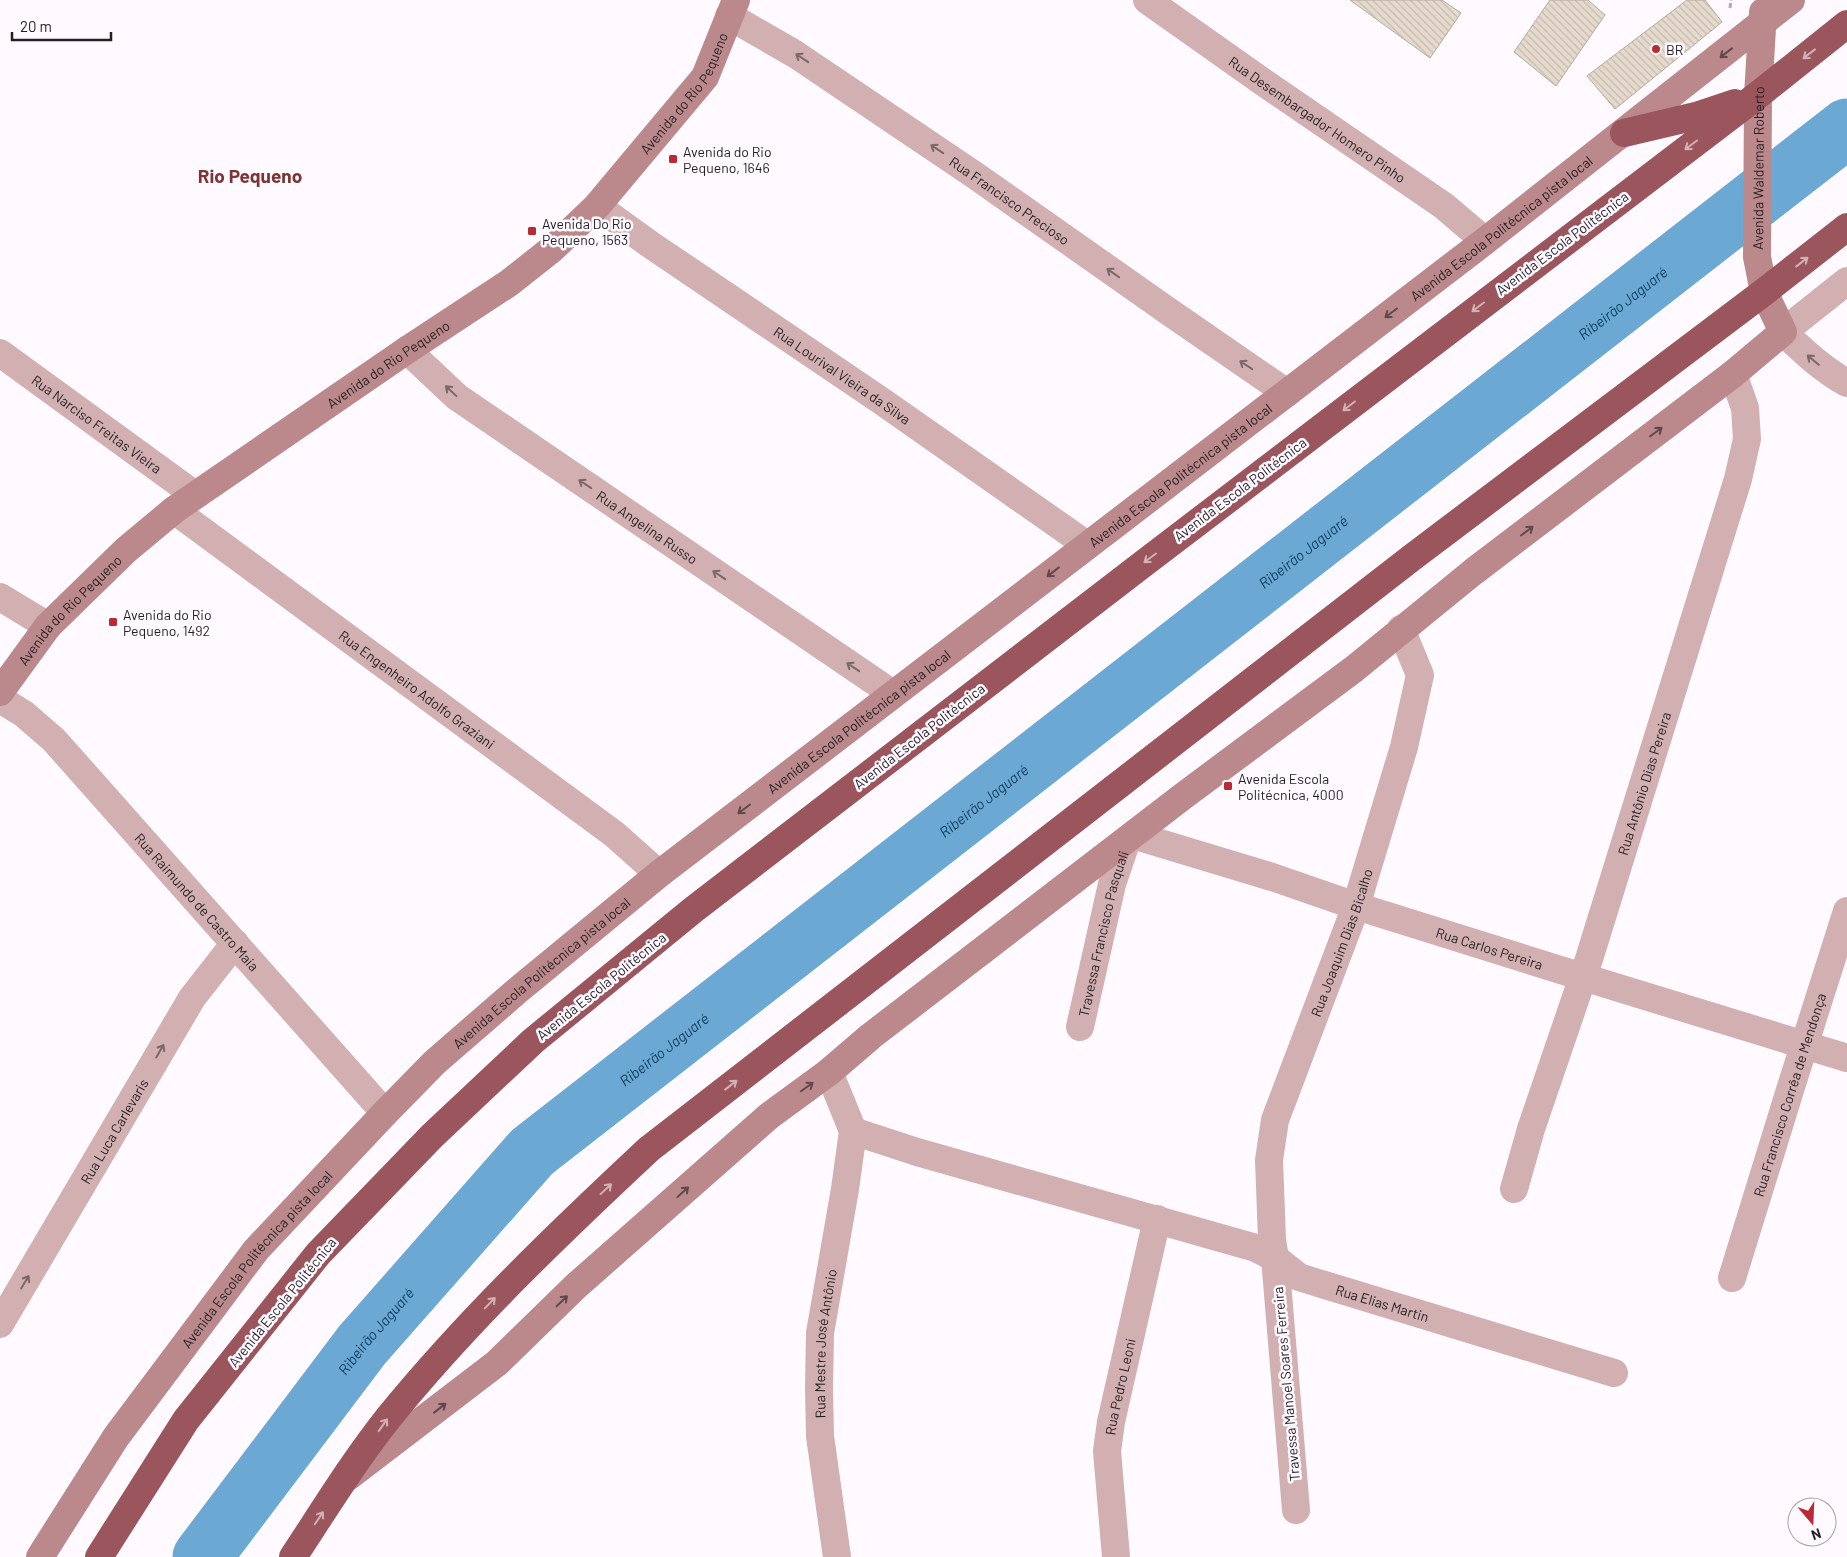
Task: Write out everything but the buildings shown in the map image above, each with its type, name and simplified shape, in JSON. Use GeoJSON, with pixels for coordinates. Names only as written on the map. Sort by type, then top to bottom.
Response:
{"type":"FeatureCollection","features":[{"type":"Feature","properties":{"kind":"highway","name":"Avenida Escola Politécnica"},"geometry":{"type":"LineString","coordinates":[[100,1557],[186,1420],[318,1254],[432,1136],[533,1041],[708,898],[1166,545],[1758,95],[1847,24]]}},
{"type":"Feature","properties":{"kind":"highway"},"geometry":{"type":"LineString","coordinates":[[1624,133],[1696,116],[1758,95]]}},
{"type":"Feature","properties":{"kind":"highway"},"geometry":{"type":"LineString","coordinates":[[293,1557],[388,1418],[465,1329],[539,1253],[649,1149],[1414,556],[1764,292],[1847,227]]}},
{"type":"Feature","properties":{"kind":"main road","name":"Avenida Escola Politécnica pista local"},"geometry":{"type":"LineString","coordinates":[[40,1557],[116,1437],[256,1250],[385,1113],[458,1042],[659,874],[1624,133],[1763,12],[1791,0]]}},
{"type":"Feature","properties":{"kind":"main road","name":"Avenida do Rio Pequeno"},"geometry":{"type":"LineString","coordinates":[[0,692],[48,626],[126,550],[184,502],[407,350],[510,283],[552,249],[597,206],[705,77],[726,5]]}},
{"type":"Feature","properties":{"kind":"main road","name":"Avenida Waldemar Roberto"},"geometry":{"type":"LineString","coordinates":[[1763,12],[1758,95],[1757,257],[1764,292],[1782,332]]}},
{"type":"Feature","properties":{"kind":"main road"},"geometry":{"type":"LineString","coordinates":[[345,1479],[497,1363],[576,1286],[769,1116],[829,1072],[870,1036],[1130,837],[1354,669],[1480,566],[1733,374],[1782,332]]}},
{"type":"Feature","properties":{"kind":"street","name":"Rua Desembargador Homero Pinho"},"geometry":{"type":"LineString","coordinates":[[1147,0],[1271,88],[1444,206],[1485,241]]}},
{"type":"Feature","properties":{"kind":"street","name":"Rua Francisco Precioso"},"geometry":{"type":"LineString","coordinates":[[726,5],[795,54],[927,142],[1287,393]]}},
{"type":"Feature","properties":{"kind":"street","name":"Rua Lourival Vieira da Silva"},"geometry":{"type":"LineString","coordinates":[[597,206],[1087,545]]}},
{"type":"Feature","properties":{"kind":"street"},"geometry":{"type":"LineString","coordinates":[[1847,281],[1782,332],[1829,373],[1847,383]]}},
{"type":"Feature","properties":{"kind":"street","name":"Rua Angelina Russo"},"geometry":{"type":"LineString","coordinates":[[407,350],[457,396],[893,694]]}},
{"type":"Feature","properties":{"kind":"street","name":"Rua Narciso Freitas Vieira"},"geometry":{"type":"LineString","coordinates":[[0,352],[184,502]]}},
{"type":"Feature","properties":{"kind":"street","name":"Rua Antônio Dias Pereira"},"geometry":{"type":"LineString","coordinates":[[1514,1188],[1531,1129],[1583,977],[1738,479],[1747,439],[1745,408],[1733,374]]}},
{"type":"Feature","properties":{"kind":"street","name":"Rua Engenheiro Adolfo Graziani"},"geometry":{"type":"LineString","coordinates":[[184,502],[614,834],[659,874]]}},
{"type":"Feature","properties":{"kind":"street"},"geometry":{"type":"LineString","coordinates":[[0,597],[48,626]]}},
{"type":"Feature","properties":{"kind":"street","name":"Rua Joaquim Dias Bicalho"},"geometry":{"type":"LineString","coordinates":[[1275,1258],[1272,1240],[1269,1160],[1275,1120],[1356,906],[1404,748],[1420,675],[1401,629]]}},
{"type":"Feature","properties":{"kind":"street","name":"Rua Raimundo de Castro Maia"},"geometry":{"type":"LineString","coordinates":[[0,699],[24,714],[54,740],[385,1113]]}},
{"type":"Feature","properties":{"kind":"street","name":"Rua Carlos Pereira"},"geometry":{"type":"LineString","coordinates":[[1130,837],[1272,877],[1356,906],[1847,1058]]}},
{"type":"Feature","properties":{"kind":"street","name":"Travessa Francisco Pasquali"},"geometry":{"type":"LineString","coordinates":[[1080,1027],[1112,884],[1130,837]]}},
{"type":"Feature","properties":{"kind":"street","name":"Rua Francisco Corrêa de Mendonça"},"geometry":{"type":"LineString","coordinates":[[1732,1278],[1847,911]]}},
{"type":"Feature","properties":{"kind":"street","name":"Rua Luca Carlevaris"},"geometry":{"type":"LineString","coordinates":[[0,1324],[192,998],[235,943]]}},
{"type":"Feature","properties":{"kind":"street","name":"Rua Mestre José Antônio"},"geometry":{"type":"LineString","coordinates":[[829,1072],[853,1132],[820,1334],[820,1436],[837,1557]]}},
{"type":"Feature","properties":{"kind":"street"},"geometry":{"type":"LineString","coordinates":[[853,1132],[917,1152],[1157,1219]]}},
{"type":"Feature","properties":{"kind":"street","name":"Rua Elias Martin"},"geometry":{"type":"LineString","coordinates":[[1157,1219],[1256,1248],[1275,1258],[1299,1277],[1318,1284],[1614,1373]]}},
{"type":"Feature","properties":{"kind":"street","name":"Rua Pedro Leoni"},"geometry":{"type":"LineString","coordinates":[[1116,1557],[1107,1451],[1111,1422],[1157,1219]]}},
{"type":"Feature","properties":{"kind":"street","name":"Travessa Manoel Soares Ferreira"},"geometry":{"type":"LineString","coordinates":[[1275,1258],[1296,1510]]}},
{"type":"Feature","properties":{"kind":"waterway","name":"Ribeirão Jaguaré"},"geometry":{"type":"LineString","coordinates":[[202,1557],[362,1345],[532,1152],[1847,128]]}},
{"type":"Feature","properties":{"kind":"place","name":"BR"},"geometry":{"type":"Point","coordinates":[1656,49]}},
{"type":"Feature","properties":{"kind":"place","name":"Avenida do Rio Pequeno, 1646"},"geometry":{"type":"Point","coordinates":[673,159]}},
{"type":"Feature","properties":{"kind":"place","name":"Avenida Do Rio Pequeno, 1563"},"geometry":{"type":"Point","coordinates":[532,231]}},
{"type":"Feature","properties":{"kind":"place","name":"Avenida do Rio Pequeno, 1492"},"geometry":{"type":"Point","coordinates":[113,622]}},
{"type":"Feature","properties":{"kind":"place","name":"Avenida Escola Politécnica, 4000"},"geometry":{"type":"Point","coordinates":[1228,786]}},
{"type":"Feature","properties":{"kind":"district","name":"Rio Pequeno"},"geometry":{"type":"Point","coordinates":[250,175]}}]}
